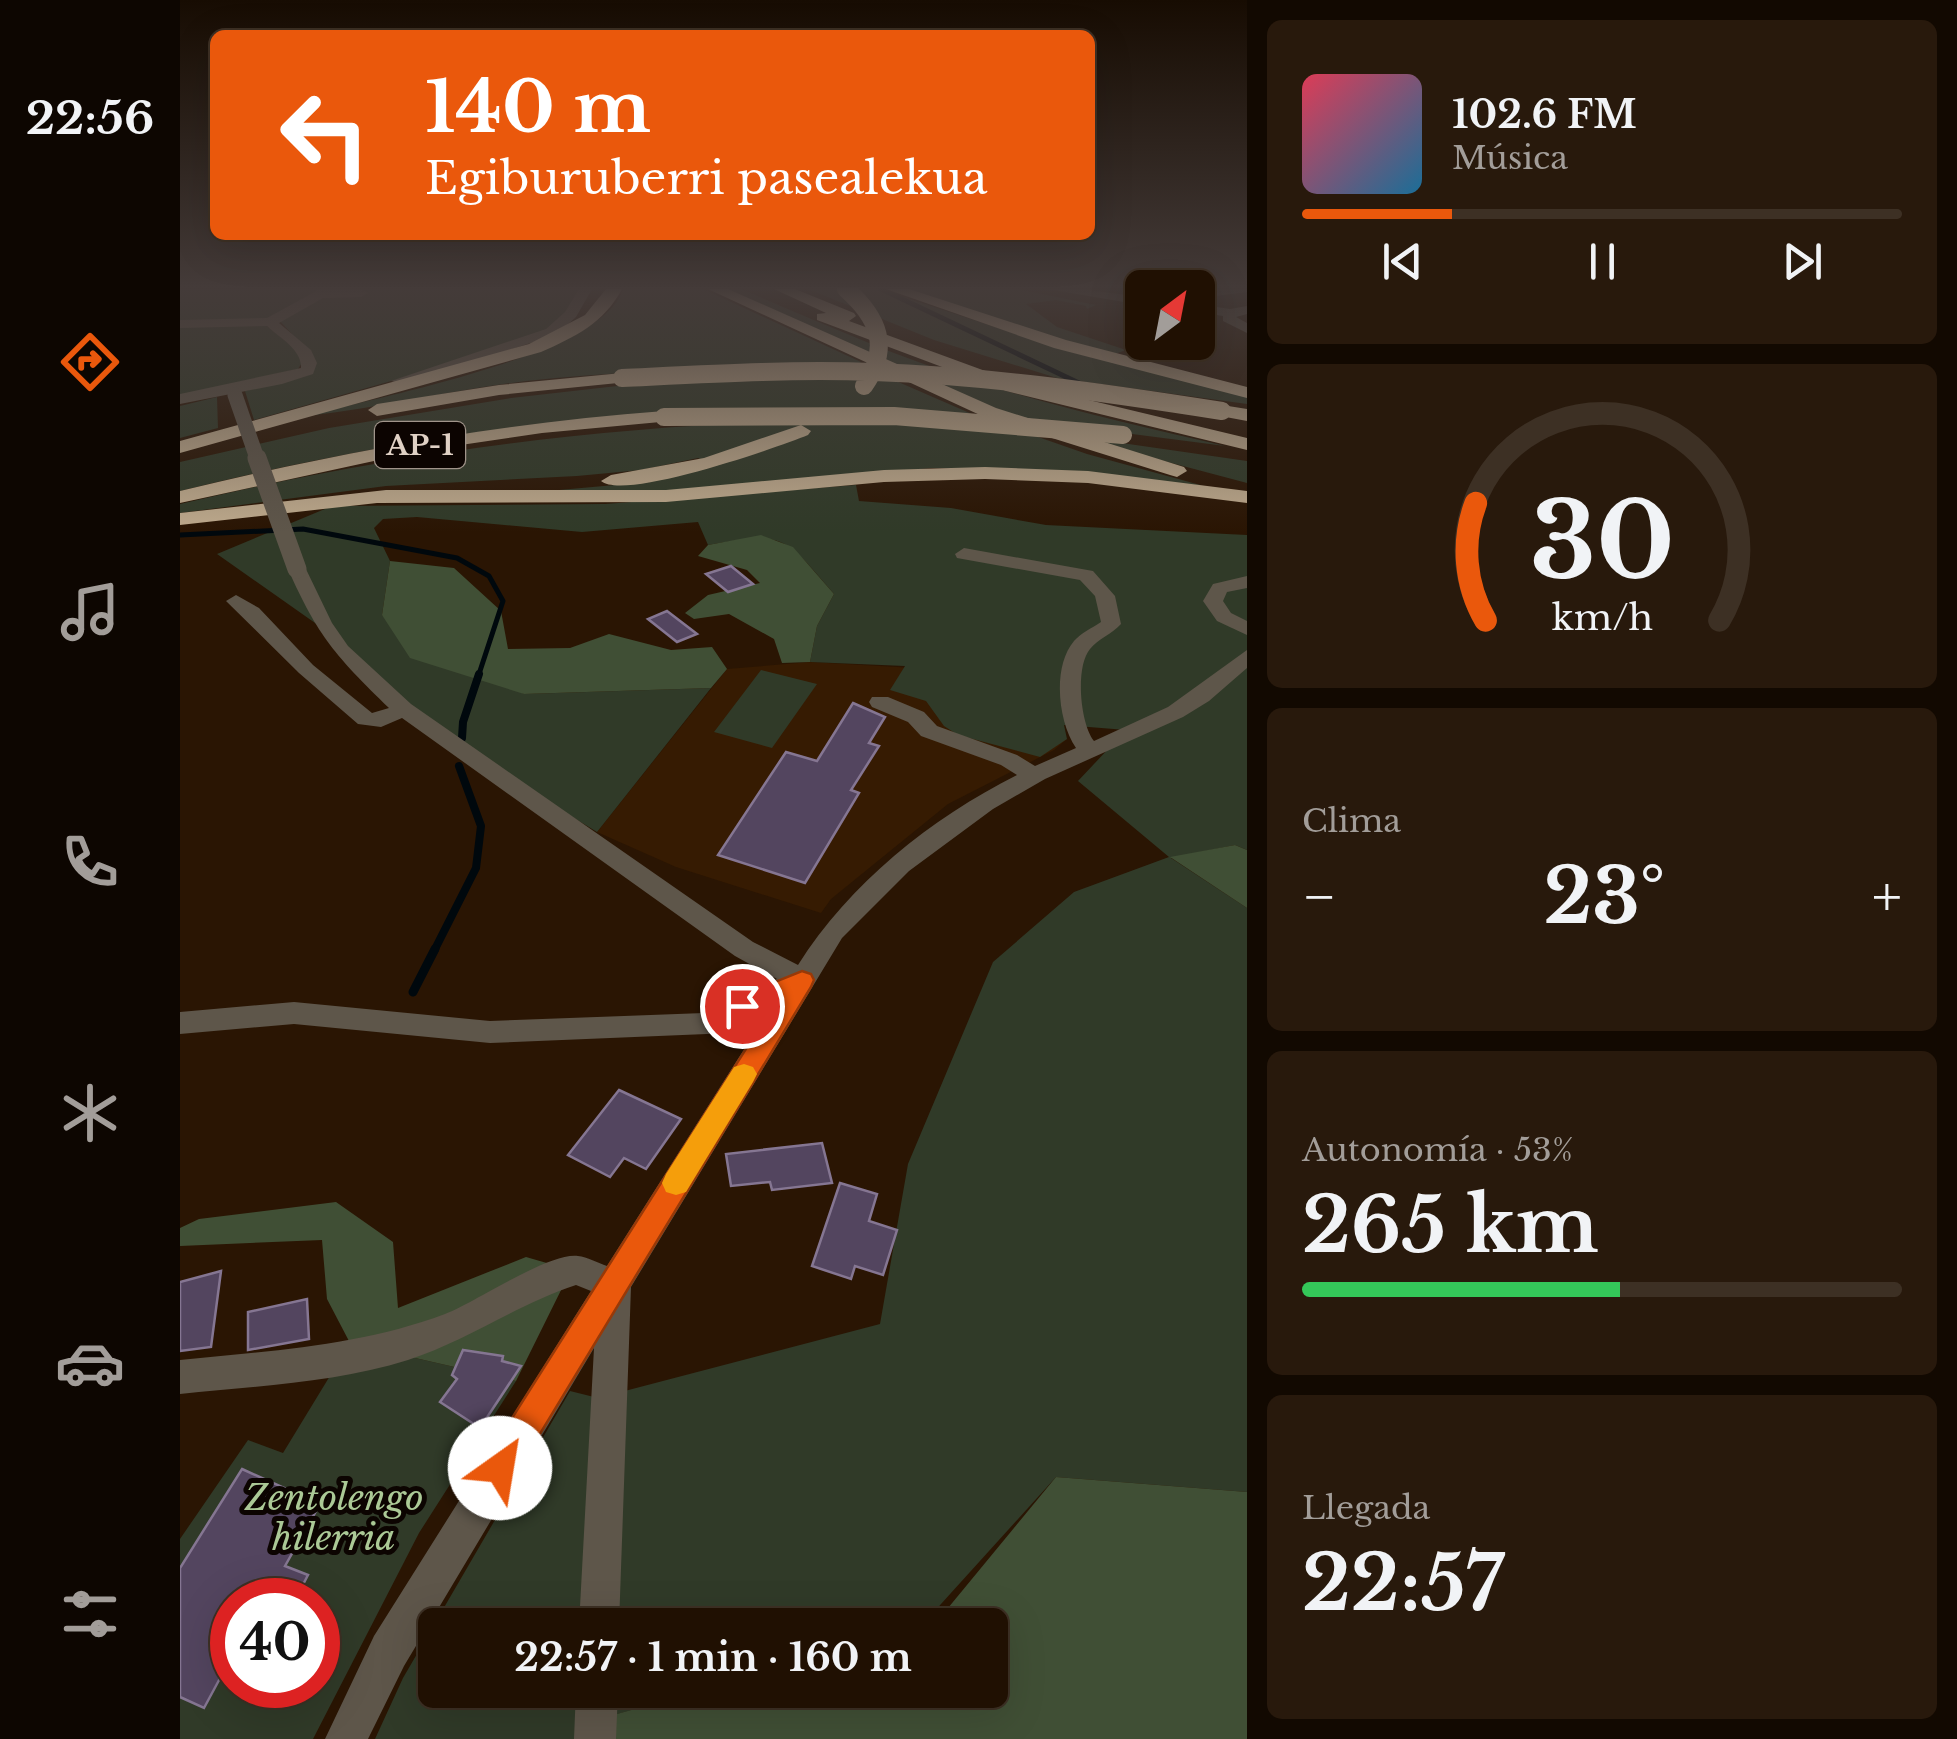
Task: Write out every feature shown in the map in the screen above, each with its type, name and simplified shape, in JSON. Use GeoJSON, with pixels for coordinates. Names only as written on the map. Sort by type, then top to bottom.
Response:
{"type":"FeatureCollection","features":[{"type":"Feature","properties":{"kind":"highway"},"geometry":{"type":"LineString","coordinates":[[180,450],[458,370]]}},
{"type":"Feature","properties":{"kind":"highway"},"geometry":{"type":"LineString","coordinates":[[180,519],[369,497],[609,481],[708,463],[751,451],[813,424],[842,407],[876,370]]}},
{"type":"Feature","properties":{"kind":"highway"},"geometry":{"type":"LineString","coordinates":[[897,370],[990,412],[1136,460],[1247,487]]}},
{"type":"Feature","properties":{"kind":"highway"},"geometry":{"type":"LineString","coordinates":[[966,370],[1012,386],[1247,444]]}},
{"type":"Feature","properties":{"kind":"highway"},"geometry":{"type":"LineString","coordinates":[[997,370],[1247,434]]}},
{"type":"Feature","properties":{"kind":"highway"},"geometry":{"type":"LineString","coordinates":[[1158,370],[1247,392]]}},
{"type":"Feature","properties":{"kind":"highway","name":"AP-1"},"geometry":{"type":"LineString","coordinates":[[180,450],[352,414],[499,390],[622,378],[820,372],[1028,383],[1247,412]]}},
{"type":"Feature","properties":{"kind":"highway","name":"AP-1"},"geometry":{"type":"LineString","coordinates":[[180,496],[410,447],[519,430],[664,416],[760,412],[891,414],[1122,435],[1247,454]]}},
{"type":"Feature","properties":{"kind":"highway"},"geometry":{"type":"LineString","coordinates":[[369,497],[666,496],[884,476],[985,474],[1105,479],[1247,497]]}},
{"type":"Feature","properties":{"kind":"street"},"geometry":{"type":"LineString","coordinates":[[181,399],[234,391],[308,370]]}},
{"type":"Feature","properties":{"kind":"street"},"geometry":{"type":"LineString","coordinates":[[398,380],[430,370]]}},
{"type":"Feature","properties":{"kind":"street"},"geometry":{"type":"LineString","coordinates":[[234,391],[297,569],[322,624],[341,650],[403,708],[744,949],[794,994]]}},
{"type":"Feature","properties":{"kind":"street"},"geometry":{"type":"LineString","coordinates":[[964,554],[1086,575],[1100,586],[1110,608],[1111,624],[1083,643],[1076,655],[1070,704],[1075,731],[1089,750]]}},
{"type":"Feature","properties":{"kind":"street"},"geometry":{"type":"LineString","coordinates":[[346,1739],[389,1651],[832,931],[880,882],[1034,775],[1196,702],[1222,682],[1246,657],[1238,625],[1213,602],[1220,588],[1242,581]]}},
{"type":"Feature","properties":{"kind":"street"},"geometry":{"type":"LineString","coordinates":[[236,601],[252,612],[306,669],[366,718],[382,720],[403,708]]}},
{"type":"Feature","properties":{"kind":"street"},"geometry":{"type":"LineString","coordinates":[[880,702],[916,717],[929,731],[1009,760],[1034,775]]}},
{"type":"Feature","properties":{"kind":"street"},"geometry":{"type":"LineString","coordinates":[[180,1023],[294,1013],[490,1032],[568,1032],[763,1021],[794,994]]}},
{"type":"Feature","properties":{"kind":"street"},"geometry":{"type":"LineString","coordinates":[[180,1378],[318,1363],[405,1344],[458,1325],[548,1279],[576,1270],[614,1284]]}},
{"type":"Feature","properties":{"kind":"street"},"geometry":{"type":"LineString","coordinates":[[600,1608],[614,1284]]}},
{"type":"Feature","properties":{"kind":"street"},"geometry":{"type":"LineString","coordinates":[[595,1739],[597,1708]]}},
{"type":"Feature","properties":{"kind":"shaded area"},"geometry":{"type":"Polygon","coordinates":[[[810,662],[950,670],[1067,739],[1054,750],[948,804],[831,899],[821,913],[676,867],[597,832],[727,669],[810,662]]]}},
{"type":"Feature","properties":{"kind":"green space"},"geometry":{"type":"Polygon","coordinates":[[[180,370],[293,370],[180,395],[180,370]]]}},
{"type":"Feature","properties":{"kind":"green space"},"geometry":{"type":"Polygon","coordinates":[[[306,370],[429,370],[254,420],[245,391],[303,376],[306,370]]]}},
{"type":"Feature","properties":{"kind":"green space"},"geometry":{"type":"Polygon","coordinates":[[[482,370],[700,370],[526,381],[307,416],[482,370]]]}},
{"type":"Feature","properties":{"kind":"green space"},"geometry":{"type":"Polygon","coordinates":[[[906,370],[942,370],[1097,416],[1225,446],[1016,419],[906,370]]]}},
{"type":"Feature","properties":{"kind":"green space"},"geometry":{"type":"Polygon","coordinates":[[[1032,370],[1144,370],[1247,396],[1247,404],[1057,378],[1032,370]]]}},
{"type":"Feature","properties":{"kind":"green space"},"geometry":{"type":"Polygon","coordinates":[[[794,378],[896,381],[972,414],[771,409],[573,421],[376,449],[180,491],[180,462],[329,428],[511,398],[626,385],[794,378]]]}},
{"type":"Feature","properties":{"kind":"green space"},"geometry":{"type":"Polygon","coordinates":[[[217,397],[218,428],[180,438],[180,406],[217,397]]]}},
{"type":"Feature","properties":{"kind":"green space"},"geometry":{"type":"Polygon","coordinates":[[[789,421],[1015,429],[1087,454],[1204,486],[1069,471],[932,468],[677,490],[548,491],[637,483],[713,465],[698,458],[641,470],[386,486],[180,513],[180,504],[406,458],[635,430],[789,421]]]}},
{"type":"Feature","properties":{"kind":"green space"},"geometry":{"type":"Polygon","coordinates":[[[1066,435],[1247,461],[1247,483],[1066,435]]]}},
{"type":"Feature","properties":{"kind":"green space"},"geometry":{"type":"Polygon","coordinates":[[[856,485],[859,501],[951,508],[1046,525],[1247,535],[1247,850],[1235,845],[1171,858],[1247,908],[1247,1492],[1056,1477],[937,1608],[444,1608],[570,1391],[598,1398],[880,1324],[908,1164],[993,962],[1074,892],[1169,857],[1078,781],[1126,730],[1064,725],[1067,739],[1040,757],[958,735],[944,726],[926,701],[890,690],[905,666],[810,662],[817,626],[834,594],[782,542],[754,539],[708,545],[698,522],[582,532],[417,517],[383,519],[374,528],[390,561],[382,615],[524,694],[711,688],[597,832],[456,746],[325,630],[217,554],[332,506],[605,504],[856,485]]]}},
{"type":"Feature","properties":{"kind":"green space"},"geometry":{"type":"Polygon","coordinates":[[[761,535],[793,547],[834,594],[817,626],[810,662],[782,663],[774,639],[729,614],[694,619],[685,613],[708,595],[760,583],[747,570],[698,556],[708,545],[761,535]]]}},
{"type":"Feature","properties":{"kind":"green space"},"geometry":{"type":"Polygon","coordinates":[[[390,561],[454,568],[501,611],[508,649],[570,648],[609,634],[671,650],[712,647],[727,669],[711,688],[524,694],[410,658],[382,615],[390,561]]]}},
{"type":"Feature","properties":{"kind":"green space"},"geometry":{"type":"Polygon","coordinates":[[[761,670],[817,684],[772,748],[714,732],[761,670]]]}},
{"type":"Feature","properties":{"kind":"green space"},"geometry":{"type":"Polygon","coordinates":[[[1235,845],[1247,850],[1247,908],[1170,857],[1235,845]]]}},
{"type":"Feature","properties":{"kind":"green space"},"geometry":{"type":"Polygon","coordinates":[[[336,1202],[393,1242],[398,1308],[526,1257],[571,1270],[516,1381],[350,1343],[327,1299],[322,1240],[180,1246],[180,1228],[199,1219],[336,1202]]]}},
{"type":"Feature","properties":{"kind":"green space","name":"Zentolengo hilerria"},"geometry":{"type":"Polygon","coordinates":[[[350,1343],[516,1381],[419,1533],[340,1687],[340,1578],[210,1578],[210,1708],[329,1708],[313,1739],[180,1739],[180,1539],[248,1440],[283,1453],[350,1343]]]}},
{"type":"Feature","properties":{"kind":"green space"},"geometry":{"type":"Polygon","coordinates":[[[1056,1477],[1247,1492],[1247,1739],[581,1739],[581,1724],[638,1708],[1008,1708],[1008,1608],[948,1608],[1056,1477]]]}},
{"type":"Feature","properties":{"kind":"green space"},"geometry":{"type":"Polygon","coordinates":[[[418,1652],[418,1708],[639,1708],[582,1724],[581,1739],[375,1739],[418,1652]]]}},
{"type":"Feature","properties":{"kind":"building"},"geometry":{"type":"Polygon","coordinates":[[[731,566],[753,584],[728,592],[706,574],[731,566]]]}},
{"type":"Feature","properties":{"kind":"building"},"geometry":{"type":"Polygon","coordinates":[[[667,611],[697,634],[677,642],[648,619],[667,611]]]}},
{"type":"Feature","properties":{"kind":"building"},"geometry":{"type":"Polygon","coordinates":[[[853,703],[885,717],[869,743],[879,746],[851,790],[859,793],[805,883],[718,855],[786,752],[817,761],[853,703]]]}},
{"type":"Feature","properties":{"kind":"building"},"geometry":{"type":"Polygon","coordinates":[[[619,1090],[681,1119],[646,1169],[624,1158],[610,1177],[568,1155],[619,1090]]]}},
{"type":"Feature","properties":{"kind":"building"},"geometry":{"type":"Polygon","coordinates":[[[822,1143],[832,1183],[772,1190],[770,1182],[731,1186],[726,1154],[822,1143]]]}},
{"type":"Feature","properties":{"kind":"building"},"geometry":{"type":"Polygon","coordinates":[[[840,1183],[877,1194],[869,1221],[897,1230],[883,1275],[855,1266],[851,1279],[812,1266],[840,1183]]]}},
{"type":"Feature","properties":{"kind":"building"},"geometry":{"type":"Polygon","coordinates":[[[221,1271],[211,1347],[180,1351],[180,1282],[221,1271]]]}},
{"type":"Feature","properties":{"kind":"building"},"geometry":{"type":"Polygon","coordinates":[[[307,1299],[309,1339],[248,1350],[248,1312],[307,1299]]]}},
{"type":"Feature","properties":{"kind":"building"},"geometry":{"type":"Polygon","coordinates":[[[463,1350],[503,1356],[502,1361],[521,1366],[480,1428],[440,1402],[457,1379],[452,1375],[463,1350]]]}},
{"type":"Feature","properties":{"kind":"building"},"geometry":{"type":"Polygon","coordinates":[[[242,1469],[320,1504],[285,1566],[308,1575],[306,1578],[210,1578],[210,1697],[204,1708],[180,1697],[180,1568],[242,1469]]]}},
{"type":"Feature","properties":{"kind":"waterway"},"geometry":{"type":"LineString","coordinates":[[1052,370],[1081,384]]}},
{"type":"Feature","properties":{"kind":"waterway"},"geometry":{"type":"LineString","coordinates":[[180,535],[303,529],[457,558],[489,576],[503,601],[478,677]]}},
{"type":"Feature","properties":{"kind":"waterway"},"geometry":{"type":"LineString","coordinates":[[462,738],[463,722],[478,677]]}},
{"type":"Feature","properties":{"kind":"waterway"},"geometry":{"type":"LineString","coordinates":[[434,951],[476,868],[481,826],[459,766]]}},
{"type":"Feature","properties":{"kind":"waterway"},"geometry":{"type":"LineString","coordinates":[[413,992],[435,949]]}},
{"type":"Feature","properties":{"kind":"slow traffic"},"geometry":{"type":"LineString","coordinates":[[676,1183],[744,1074]]}},
{"type":"Feature","properties":{"kind":"route"},"geometry":{"type":"LineString","coordinates":[[500,1468],[802,980],[742,1006]]}}]}
